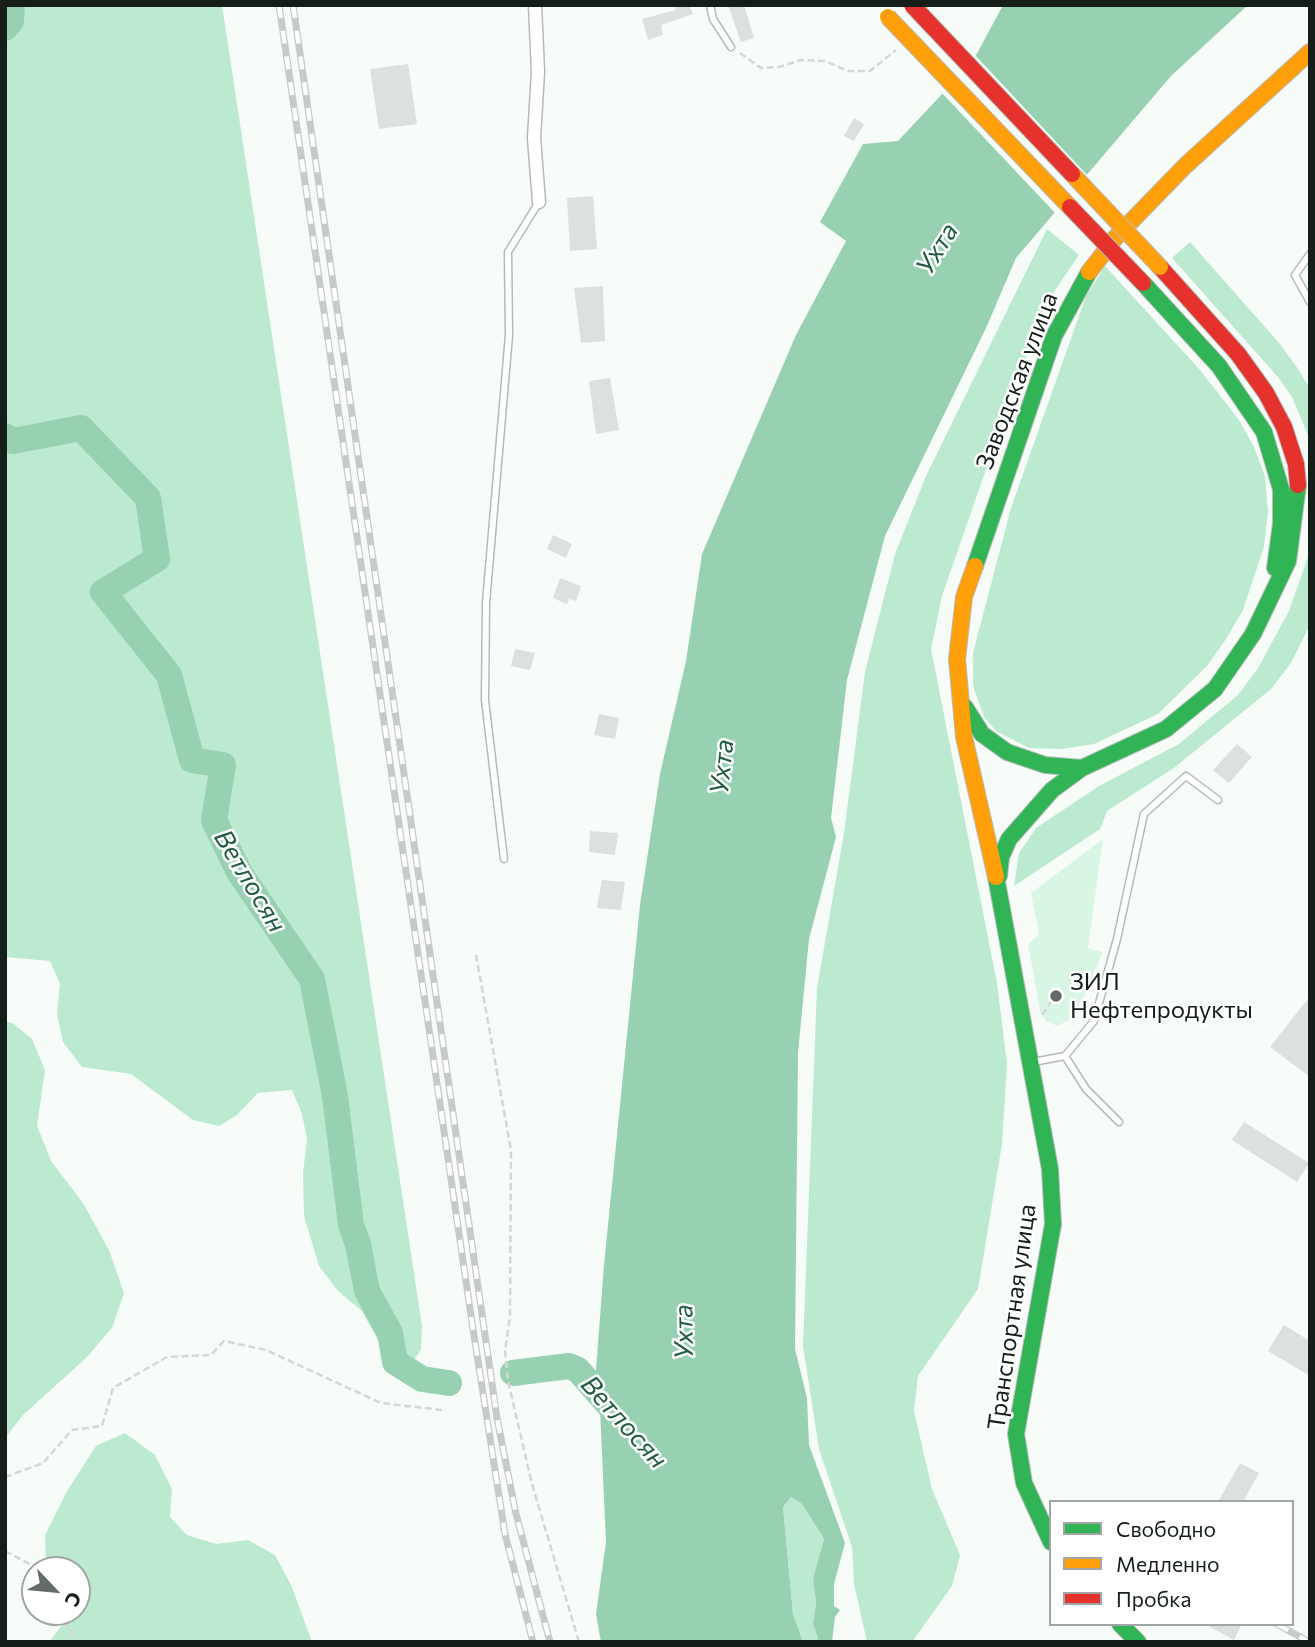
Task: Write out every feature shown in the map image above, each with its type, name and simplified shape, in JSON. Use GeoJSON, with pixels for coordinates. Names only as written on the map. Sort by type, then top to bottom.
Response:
{"type":"FeatureCollection","features":[{"type":"Feature","properties":{"kind":"street"},"geometry":{"type":"LineString","coordinates":[[535,5],[538,72],[534,138],[539,202]]}},
{"type":"Feature","properties":{"kind":"street"},"geometry":{"type":"LineString","coordinates":[[912,5],[1160,267],[1252,372],[1278,414],[1293,452],[1298,501],[1291,550],[1274,596],[1225,676],[1191,711],[1139,744],[1082,768],[1038,803],[1014,832],[1001,857],[998,886]]}},
{"type":"Feature","properties":{"kind":"street"},"geometry":{"type":"LineString","coordinates":[[883,11],[1143,283],[1234,384],[1258,421],[1276,466],[1281,501],[1279,548],[1266,603],[1253,634]]}},
{"type":"Feature","properties":{"kind":"street","name":"Заводская улица"},"geometry":{"type":"LineString","coordinates":[[998,886],[964,737],[959,690],[959,628],[972,568],[1054,336],[1080,284],[1116,237],[1185,166],[1309,56]]}},
{"type":"Feature","properties":{"kind":"street"},"geometry":{"type":"LineString","coordinates":[[959,690],[975,726],[998,746],[1045,765],[1082,768]]}},
{"type":"Feature","properties":{"kind":"street","name":"Транспортная улица"},"geometry":{"type":"LineString","coordinates":[[998,886],[1051,1169],[1053,1224],[1016,1434],[1024,1483],[1049,1538]]}},
{"type":"Feature","properties":{"kind":"street"},"geometry":{"type":"LineString","coordinates":[[1122,1626],[1138,1642]]}},
{"type":"Feature","properties":{"kind":"lane"},"geometry":{"type":"LineString","coordinates":[[709,5],[713,19],[731,47]]}},
{"type":"Feature","properties":{"kind":"lane"},"geometry":{"type":"LineString","coordinates":[[504,859],[485,700],[486,603],[509,335],[508,252],[539,202]]}},
{"type":"Feature","properties":{"kind":"lane"},"geometry":{"type":"LineString","coordinates":[[1310,254],[1295,275],[1310,302]]}},
{"type":"Feature","properties":{"kind":"lane"},"geometry":{"type":"LineString","coordinates":[[1031,1062],[1065,1056],[1094,1021],[1117,939],[1144,814],[1186,776],[1218,800]]}},
{"type":"Feature","properties":{"kind":"lane"},"geometry":{"type":"LineString","coordinates":[[1065,1056],[1086,1089],[1119,1122]]}},
{"type":"Feature","properties":{"kind":"path"},"geometry":{"type":"LineString","coordinates":[[731,47],[761,68],[779,67],[801,60],[825,61],[848,71],[870,71],[904,42]]}},
{"type":"Feature","properties":{"kind":"path"},"geometry":{"type":"LineString","coordinates":[[476,955],[511,1150],[510,1316],[505,1351],[506,1371],[531,1484],[579,1642]]}},
{"type":"Feature","properties":{"kind":"path"},"geometry":{"type":"LineString","coordinates":[[1042,1015],[1052,1000]]}},
{"type":"Feature","properties":{"kind":"path"},"geometry":{"type":"LineString","coordinates":[[5,1477],[43,1463],[72,1430],[102,1426],[113,1388],[167,1357],[211,1355],[224,1341],[266,1350],[381,1403],[442,1410]]}},
{"type":"Feature","properties":{"kind":"path"},"geometry":{"type":"LineString","coordinates":[[5,1551],[21,1559]]}},
{"type":"Feature","properties":{"kind":"path"},"geometry":{"type":"LineString","coordinates":[[68,1626],[77,1642]]}},
{"type":"Feature","properties":{"kind":"shaded area"},"geometry":{"type":"Polygon","coordinates":[[[5,5],[222,5],[422,1326],[421,1349],[412,1364],[392,1366],[362,1311],[338,1291],[319,1266],[304,1216],[303,1173],[307,1139],[302,1114],[292,1090],[258,1093],[237,1115],[219,1126],[193,1120],[131,1074],[82,1067],[63,1042],[57,1014],[60,984],[50,961],[5,957],[5,5]]]}},
{"type":"Feature","properties":{"kind":"shaded area"},"geometry":{"type":"Polygon","coordinates":[[[1047,229],[1079,255],[1047,302],[1015,386],[942,596],[931,649],[997,983],[1007,1064],[1002,1144],[978,1289],[918,1376],[914,1411],[932,1489],[960,1555],[952,1586],[912,1642],[867,1642],[854,1584],[852,1547],[819,1449],[803,1346],[817,988],[844,833],[865,672],[895,554],[926,476],[1047,229]]]}},
{"type":"Feature","properties":{"kind":"shaded area"},"geometry":{"type":"Polygon","coordinates":[[[1190,242],[1280,344],[1298,369],[1310,389],[1310,440],[1292,397],[1278,377],[1172,258],[1190,242]]]}},
{"type":"Feature","properties":{"kind":"shaded area"},"geometry":{"type":"Polygon","coordinates":[[[1105,266],[1200,370],[1239,420],[1254,447],[1265,476],[1268,512],[1264,547],[1243,610],[1226,639],[1207,666],[1158,714],[1094,744],[1062,749],[1029,748],[996,731],[984,717],[973,686],[973,653],[1011,508],[1086,296],[1105,266]]]}},
{"type":"Feature","properties":{"kind":"shaded area"},"geometry":{"type":"Polygon","coordinates":[[[1310,551],[1310,625],[1291,663],[1271,689],[1174,768],[1107,811],[1100,829],[1014,886],[1019,853],[1036,828],[1099,786],[1179,744],[1238,695],[1258,668],[1289,611],[1310,551]]]}},
{"type":"Feature","properties":{"kind":"shaded area"},"geometry":{"type":"Polygon","coordinates":[[[1103,839],[1088,948],[1103,952],[1083,998],[1070,1019],[1058,1026],[1047,1022],[1040,1012],[1028,944],[1039,934],[1031,893],[1103,839]]]}},
{"type":"Feature","properties":{"kind":"shaded area"},"geometry":{"type":"Polygon","coordinates":[[[5,1021],[14,1024],[32,1039],[45,1070],[37,1126],[51,1161],[83,1203],[109,1250],[124,1293],[112,1328],[86,1358],[23,1415],[5,1438],[5,1021]]]}},
{"type":"Feature","properties":{"kind":"shaded area"},"geometry":{"type":"Polygon","coordinates":[[[125,1433],[155,1455],[172,1489],[170,1517],[187,1535],[216,1544],[248,1540],[275,1555],[292,1587],[312,1642],[49,1642],[61,1626],[91,1626],[91,1556],[46,1556],[45,1535],[67,1491],[96,1446],[125,1433]]]}},
{"type":"Feature","properties":{"kind":"shaded area"},"geometry":{"type":"Polygon","coordinates":[[[791,1497],[802,1504],[824,1539],[813,1578],[816,1603],[813,1624],[818,1640],[814,1642],[803,1642],[793,1614],[783,1507],[791,1497]]]}},
{"type":"Feature","properties":{"kind":"water","name":"Ухта"},"geometry":{"type":"Polygon","coordinates":[[[1003,5],[1248,5],[1171,76],[1016,258],[986,328],[885,536],[847,680],[831,818],[836,837],[809,939],[798,1053],[795,1349],[807,1398],[809,1445],[845,1543],[834,1584],[834,1606],[840,1610],[835,1617],[832,1642],[814,1642],[818,1639],[813,1624],[816,1603],[813,1578],[824,1539],[802,1504],[791,1497],[783,1507],[793,1614],[803,1642],[601,1642],[596,1614],[606,1542],[600,1409],[595,1383],[604,1265],[640,905],[660,774],[686,661],[702,554],[796,335],[846,241],[820,222],[863,144],[898,141],[973,61],[1003,5]]]}},
{"type":"Feature","properties":{"kind":"pier"},"geometry":{"type":"Polygon","coordinates":[[[974,54],[1089,177],[1057,215],[940,91],[974,54]]]}},
{"type":"Feature","properties":{"kind":"building"},"geometry":{"type":"Polygon","coordinates":[[[674,5],[689,5],[693,14],[661,25],[663,35],[648,40],[642,19],[676,10],[674,5]]]}},
{"type":"Feature","properties":{"kind":"building"},"geometry":{"type":"Polygon","coordinates":[[[728,5],[744,5],[754,38],[741,42],[728,5]]]}},
{"type":"Feature","properties":{"kind":"building"},"geometry":{"type":"Polygon","coordinates":[[[408,64],[417,124],[379,129],[370,69],[408,64]]]}},
{"type":"Feature","properties":{"kind":"building"},"geometry":{"type":"Polygon","coordinates":[[[854,118],[864,124],[854,141],[844,136],[854,118]]]}},
{"type":"Feature","properties":{"kind":"building"},"geometry":{"type":"Polygon","coordinates":[[[593,196],[597,249],[570,251],[567,198],[593,196]]]}},
{"type":"Feature","properties":{"kind":"building"},"geometry":{"type":"Polygon","coordinates":[[[603,286],[605,341],[581,343],[574,288],[603,286]]]}},
{"type":"Feature","properties":{"kind":"building"},"geometry":{"type":"Polygon","coordinates":[[[610,378],[619,430],[596,434],[589,381],[610,378]]]}},
{"type":"Feature","properties":{"kind":"building"},"geometry":{"type":"Polygon","coordinates":[[[553,535],[572,544],[566,558],[547,549],[553,535]]]}},
{"type":"Feature","properties":{"kind":"building"},"geometry":{"type":"Polygon","coordinates":[[[560,578],[581,586],[576,601],[569,599],[567,604],[553,598],[560,578]]]}},
{"type":"Feature","properties":{"kind":"building"},"geometry":{"type":"Polygon","coordinates":[[[515,649],[535,653],[530,670],[511,666],[515,649]]]}},
{"type":"Feature","properties":{"kind":"building"},"geometry":{"type":"Polygon","coordinates":[[[599,714],[619,718],[615,739],[594,735],[599,714]]]}},
{"type":"Feature","properties":{"kind":"building"},"geometry":{"type":"Polygon","coordinates":[[[1237,744],[1252,757],[1229,783],[1213,770],[1237,744]]]}},
{"type":"Feature","properties":{"kind":"building"},"geometry":{"type":"Polygon","coordinates":[[[590,831],[618,833],[615,855],[589,852],[590,831]]]}},
{"type":"Feature","properties":{"kind":"building"},"geometry":{"type":"Polygon","coordinates":[[[602,880],[625,882],[621,910],[597,908],[602,880]]]}},
{"type":"Feature","properties":{"kind":"building"},"geometry":{"type":"Polygon","coordinates":[[[1310,996],[1310,1077],[1270,1047],[1310,996]]]}},
{"type":"Feature","properties":{"kind":"building"},"geometry":{"type":"Polygon","coordinates":[[[1244,1122],[1309,1163],[1297,1182],[1232,1140],[1244,1122]]]}},
{"type":"Feature","properties":{"kind":"building"},"geometry":{"type":"Polygon","coordinates":[[[1284,1325],[1310,1341],[1310,1376],[1268,1351],[1284,1325]]]}},
{"type":"Feature","properties":{"kind":"building"},"geometry":{"type":"Polygon","coordinates":[[[1240,1463],[1259,1473],[1244,1500],[1219,1500],[1240,1463]]]}},
{"type":"Feature","properties":{"kind":"building"},"geometry":{"type":"Polygon","coordinates":[[[1209,1626],[1241,1626],[1234,1640],[1209,1626]]]}},
{"type":"Feature","properties":{"kind":"waterway","name":"Ветлосян"},"geometry":{"type":"LineString","coordinates":[[5,28],[11,21],[12,5]]}},
{"type":"Feature","properties":{"kind":"waterway","name":"Ветлосян"},"geometry":{"type":"LineString","coordinates":[[5,436],[13,441],[81,428],[148,498],[157,559],[103,592],[169,675],[192,760],[223,765],[214,820],[239,872],[312,979],[335,1096],[351,1225],[358,1244],[367,1291],[390,1333],[395,1362],[422,1379],[449,1383]]}},
{"type":"Feature","properties":{"kind":"waterway","name":"Ветлосян"},"geometry":{"type":"LineString","coordinates":[[513,1373],[569,1366],[578,1370],[621,1419]]}},
{"type":"Feature","properties":{"kind":"railway"},"geometry":{"type":"LineString","coordinates":[[279,5],[473,1329],[505,1534],[533,1642]]}},
{"type":"Feature","properties":{"kind":"railway"},"geometry":{"type":"LineString","coordinates":[[293,5],[497,1418],[516,1514],[550,1642]]}},
{"type":"Feature","properties":{"kind":"railway"},"geometry":{"type":"LineString","coordinates":[[1281,1626],[1309,1642]]}},
{"type":"Feature","properties":{"kind":"traffic: fast"},"geometry":{"type":"LineString","coordinates":[[975,566],[1054,336],[1089,272]]}},
{"type":"Feature","properties":{"kind":"traffic: fast"},"geometry":{"type":"LineString","coordinates":[[1143,283],[1219,366],[1264,432],[1281,489],[1281,524],[1275,568]]}},
{"type":"Feature","properties":{"kind":"traffic: fast"},"geometry":{"type":"LineString","coordinates":[[999,876],[1001,857],[1009,839],[1052,790],[1082,768],[1166,729],[1215,689],[1253,634],[1288,561],[1298,485]]}},
{"type":"Feature","properties":{"kind":"traffic: fast"},"geometry":{"type":"LineString","coordinates":[[965,707],[982,734],[1007,752],[1045,765],[1082,768]]}},
{"type":"Feature","properties":{"kind":"traffic: fast"},"geometry":{"type":"LineString","coordinates":[[996,877],[1050,1169],[1053,1224],[1016,1434],[1024,1483],[1049,1538]]}},
{"type":"Feature","properties":{"kind":"traffic: fast"},"geometry":{"type":"LineString","coordinates":[[1122,1626],[1138,1642]]}},
{"type":"Feature","properties":{"kind":"traffic: slow"},"geometry":{"type":"LineString","coordinates":[[888,17],[1070,207]]}},
{"type":"Feature","properties":{"kind":"traffic: slow"},"geometry":{"type":"LineString","coordinates":[[1089,272],[1116,237],[1185,166],[1310,52]]}},
{"type":"Feature","properties":{"kind":"traffic: slow"},"geometry":{"type":"LineString","coordinates":[[1072,174],[1160,267]]}},
{"type":"Feature","properties":{"kind":"traffic: slow"},"geometry":{"type":"LineString","coordinates":[[975,566],[964,597],[957,659],[964,737],[996,877]]}},
{"type":"Feature","properties":{"kind":"traffic: jam"},"geometry":{"type":"LineString","coordinates":[[912,5],[1072,174]]}},
{"type":"Feature","properties":{"kind":"traffic: jam"},"geometry":{"type":"LineString","coordinates":[[1070,207],[1143,283]]}},
{"type":"Feature","properties":{"kind":"traffic: jam"},"geometry":{"type":"LineString","coordinates":[[1160,267],[1238,354],[1266,393],[1284,427],[1296,464],[1298,485]]}},
{"type":"Feature","properties":{"kind":"place","name":"ЗИЛ Нефтепродукты"},"geometry":{"type":"Point","coordinates":[1056,996]}}]}
